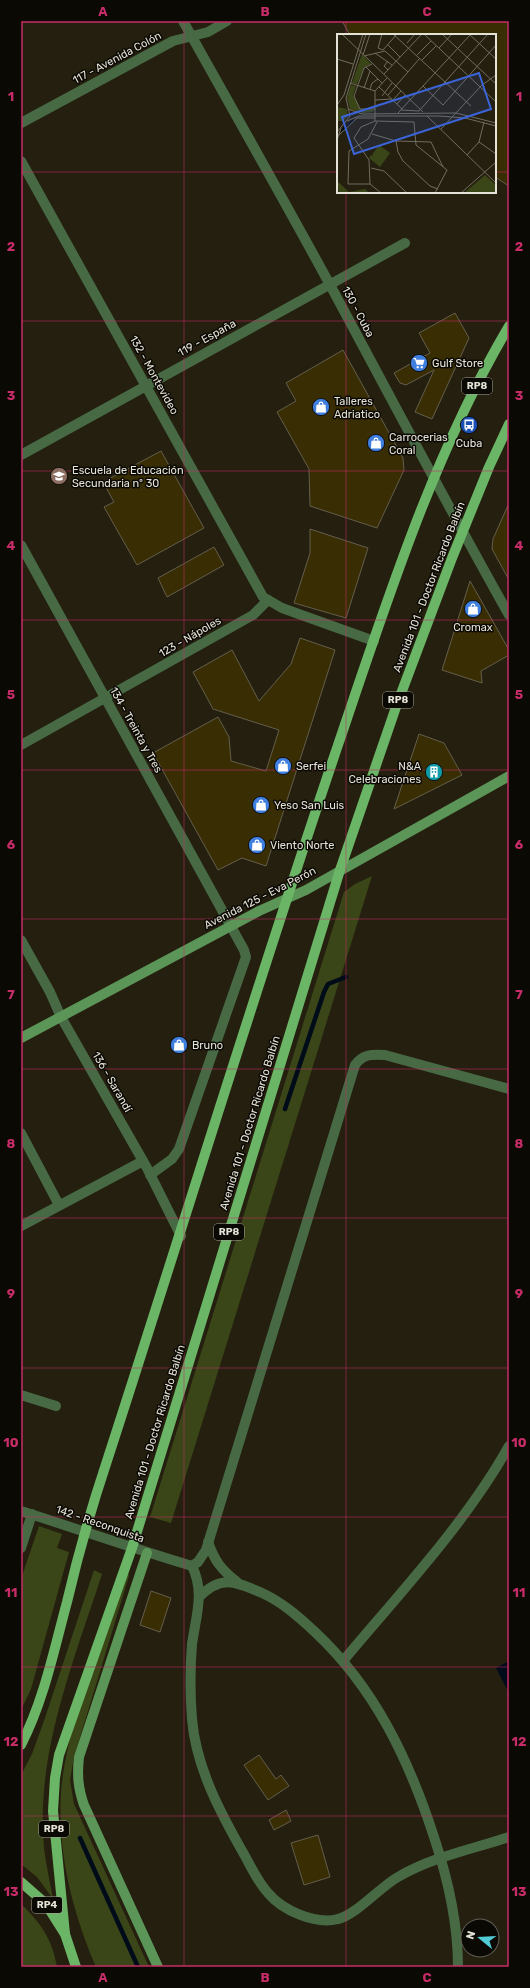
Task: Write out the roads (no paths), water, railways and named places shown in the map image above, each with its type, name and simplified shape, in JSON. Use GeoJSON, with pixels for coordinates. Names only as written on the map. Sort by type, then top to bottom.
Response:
{"type":"FeatureCollection","features":[{"type":"Feature","properties":{"kind":"main road","name":"RP8"},"geometry":{"type":"LineString","coordinates":[[21,1745],[46,1683],[84,1531],[180,1236],[286,900],[374,641],[434,478],[490,358],[509,326]]}},
{"type":"Feature","properties":{"kind":"main road","name":"Avenida 101 - Doctor Ricardo Balbín"},"geometry":{"type":"LineString","coordinates":[[64,1934],[53,1811],[55,1778],[59,1755],[132,1548],[340,870],[396,707],[462,532],[509,424]]}},
{"type":"Feature","properties":{"kind":"main road","name":"RP4"},"geometry":{"type":"LineString","coordinates":[[21,1882],[46,1904],[64,1934],[74,1966]]}},
{"type":"Feature","properties":{"kind":"street","name":"130 - Cuba"},"geometry":{"type":"LineString","coordinates":[[183,21],[329,283],[462,532],[509,615]]}},
{"type":"Feature","properties":{"kind":"street","name":"117 - Avenida Colón"},"geometry":{"type":"LineString","coordinates":[[21,123],[174,41],[208,32],[227,21]]}},
{"type":"Feature","properties":{"kind":"street","name":"132 - Montevideo"},"geometry":{"type":"LineString","coordinates":[[21,161],[261,593],[268,600]]}},
{"type":"Feature","properties":{"kind":"street","name":"119 - España"},"geometry":{"type":"LineString","coordinates":[[21,455],[329,283],[405,243]]}},
{"type":"Feature","properties":{"kind":"street","name":"134 - Treinta y Tres"},"geometry":{"type":"LineString","coordinates":[[21,545],[244,950],[246,957],[179,1149],[172,1159],[150,1175]]}},
{"type":"Feature","properties":{"kind":"street"},"geometry":{"type":"LineString","coordinates":[[268,600],[282,608],[374,641]]}},
{"type":"Feature","properties":{"kind":"street","name":"123 - Nápoles"},"geometry":{"type":"LineString","coordinates":[[21,745],[253,615],[268,600]]}},
{"type":"Feature","properties":{"kind":"street","name":"Avenida 125 - Eva Perón"},"geometry":{"type":"LineString","coordinates":[[21,1038],[259,911],[286,900],[509,776]]}},
{"type":"Feature","properties":{"kind":"street","name":"136 - Sarandí"},"geometry":{"type":"LineString","coordinates":[[21,940],[50,992],[61,1017],[143,1161],[180,1236]]}},
{"type":"Feature","properties":{"kind":"street"},"geometry":{"type":"LineString","coordinates":[[509,1089],[385,1055],[372,1054],[365,1056],[359,1060],[355,1066],[208,1542],[202,1557],[192,1566],[200,1588],[192,1645],[190,1682],[192,1721],[204,1772],[230,1830],[259,1881],[269,1894],[286,1907],[306,1916],[328,1920],[338,1919],[348,1915],[398,1877],[414,1869],[509,1837]]}},
{"type":"Feature","properties":{"kind":"street"},"geometry":{"type":"LineString","coordinates":[[21,1133],[59,1205]]}},
{"type":"Feature","properties":{"kind":"street"},"geometry":{"type":"LineString","coordinates":[[21,1226],[143,1161]]}},
{"type":"Feature","properties":{"kind":"street"},"geometry":{"type":"LineString","coordinates":[[21,1395],[56,1406]]}},
{"type":"Feature","properties":{"kind":"street"},"geometry":{"type":"LineString","coordinates":[[343,1662],[440,1545],[474,1499],[509,1446]]}},
{"type":"Feature","properties":{"kind":"street","name":"142 - Reconquista"},"geometry":{"type":"LineString","coordinates":[[21,1510],[132,1548],[192,1566]]}},
{"type":"Feature","properties":{"kind":"street"},"geometry":{"type":"LineString","coordinates":[[21,1548],[32,1514]]}},
{"type":"Feature","properties":{"kind":"street"},"geometry":{"type":"LineString","coordinates":[[208,1542],[213,1558],[219,1566],[239,1583]]}},
{"type":"Feature","properties":{"kind":"street"},"geometry":{"type":"LineString","coordinates":[[148,1553],[79,1757],[77,1775],[79,1790],[84,1804],[158,1967]]}},
{"type":"Feature","properties":{"kind":"street"},"geometry":{"type":"LineString","coordinates":[[199,1597],[216,1584],[225,1581],[239,1583],[266,1595],[287,1608],[310,1628],[343,1662],[369,1695],[399,1746],[416,1786],[441,1859],[457,1930],[458,1967]]}},
{"type":"Feature","properties":{"kind":"water"},"geometry":{"type":"Polygon","coordinates":[[[509,1661],[509,1693],[496,1668],[509,1661]]]}},
{"type":"Feature","properties":{"kind":"waterway"},"geometry":{"type":"LineString","coordinates":[[285,1109],[324,992],[328,984],[346,977]]}},
{"type":"Feature","properties":{"kind":"waterway"},"geometry":{"type":"LineString","coordinates":[[80,1838],[138,1967]]}},
{"type":"Feature","properties":{"kind":"place","name":"Gulf Store"},"geometry":{"type":"Point","coordinates":[419,363]}},
{"type":"Feature","properties":{"kind":"place","name":"Talleres Adriatico"},"geometry":{"type":"Point","coordinates":[321,407]}},
{"type":"Feature","properties":{"kind":"place","name":"Cuba"},"geometry":{"type":"Point","coordinates":[469,425]}},
{"type":"Feature","properties":{"kind":"place","name":"Carrocerias Coral"},"geometry":{"type":"Point","coordinates":[376,443]}},
{"type":"Feature","properties":{"kind":"place","name":"Escuela de Educación Secundaria nº 30"},"geometry":{"type":"Point","coordinates":[59,476]}},
{"type":"Feature","properties":{"kind":"place","name":"Cromax"},"geometry":{"type":"Point","coordinates":[473,609]}},
{"type":"Feature","properties":{"kind":"place","name":"Serfei"},"geometry":{"type":"Point","coordinates":[283,766]}},
{"type":"Feature","properties":{"kind":"place","name":"N&A Celebraciones"},"geometry":{"type":"Point","coordinates":[434,772]}},
{"type":"Feature","properties":{"kind":"place","name":"Yeso San Luis"},"geometry":{"type":"Point","coordinates":[261,805]}},
{"type":"Feature","properties":{"kind":"place","name":"Viento Norte"},"geometry":{"type":"Point","coordinates":[257,845]}},
{"type":"Feature","properties":{"kind":"place","name":"Bruno"},"geometry":{"type":"Point","coordinates":[179,1045]}}]}
